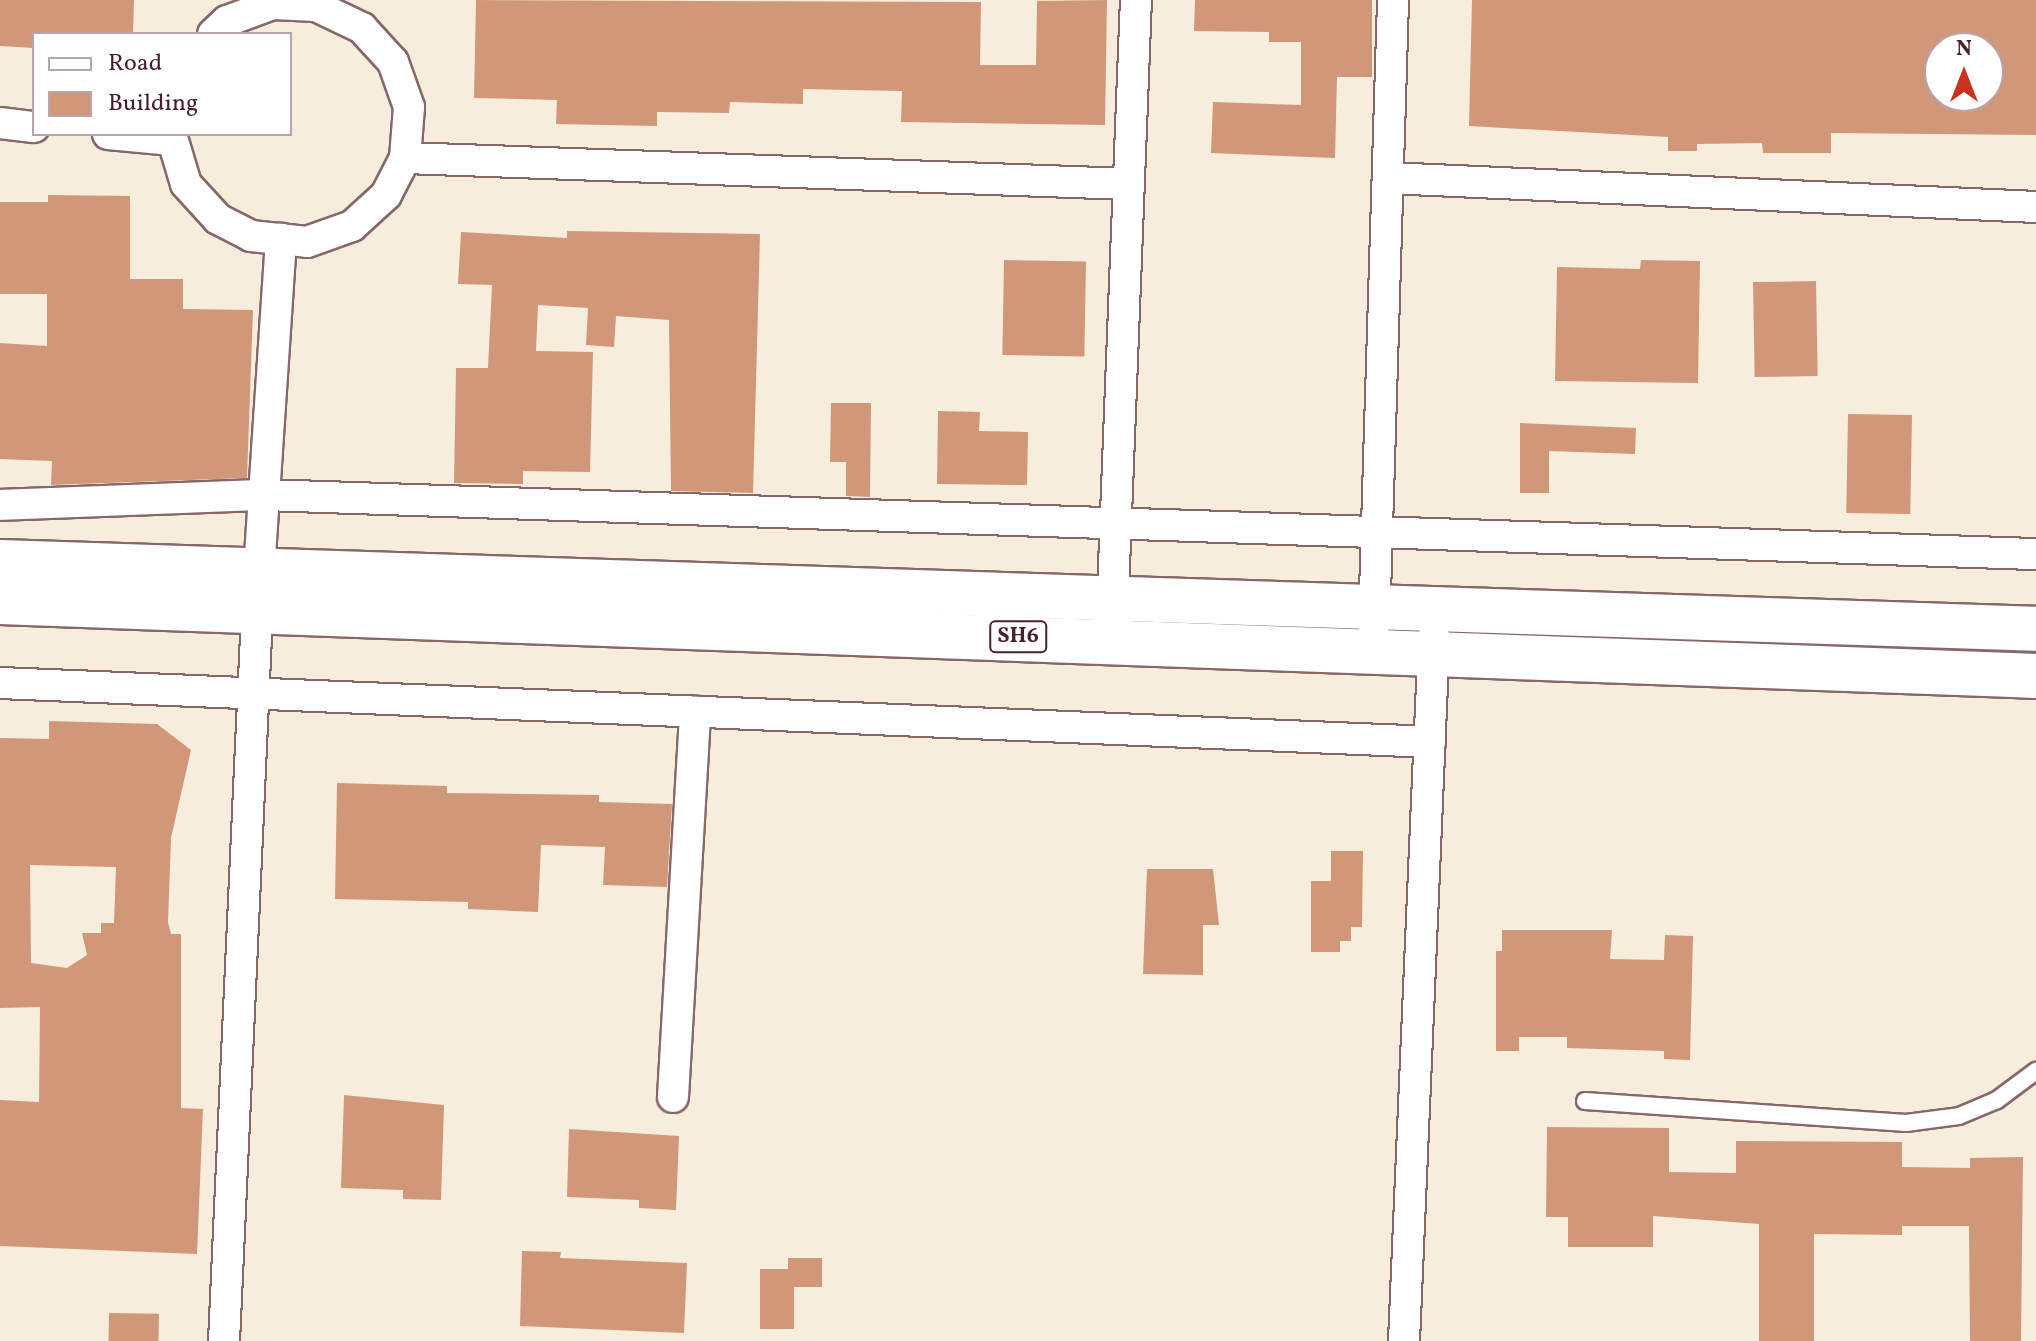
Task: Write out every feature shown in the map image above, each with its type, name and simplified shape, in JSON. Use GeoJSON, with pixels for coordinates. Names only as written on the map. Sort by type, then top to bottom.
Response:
{"type":"FeatureCollection","features":[{"type":"Feature","properties":{"kind":"main road","name":"SH6"},"geometry":{"type":"LineString","coordinates":[[0,562],[259,571],[1112,619],[1374,628],[2036,629]]}},
{"type":"Feature","properties":{"kind":"main road","name":"SH6"},"geometry":{"type":"LineString","coordinates":[[0,602],[257,614],[1112,619]]}},
{"type":"Feature","properties":{"kind":"main road","name":"SH6"},"geometry":{"type":"LineString","coordinates":[[1434,629],[2036,676]]}},
{"type":"Feature","properties":{"kind":"street"},"geometry":{"type":"LineString","coordinates":[[1112,619],[1136,0]]}},
{"type":"Feature","properties":{"kind":"street"},"geometry":{"type":"LineString","coordinates":[[1374,628],[1393,0]]}},
{"type":"Feature","properties":{"kind":"street"},"geometry":{"type":"LineString","coordinates":[[150,136],[171,137],[186,184],[218,219],[251,236],[307,242],[352,226],[386,195],[405,158],[409,107],[393,62],[362,28],[316,6],[296,3],[273,4],[227,21],[215,32]]}},
{"type":"Feature","properties":{"kind":"street"},"geometry":{"type":"LineString","coordinates":[[0,123],[32,127]]}},
{"type":"Feature","properties":{"kind":"street"},"geometry":{"type":"LineString","coordinates":[[405,158],[1129,184]]}},
{"type":"Feature","properties":{"kind":"street"},"geometry":{"type":"LineString","coordinates":[[1388,178],[2036,207]]}},
{"type":"Feature","properties":{"kind":"street"},"geometry":{"type":"LineString","coordinates":[[224,1341],[259,571],[281,239]]}},
{"type":"Feature","properties":{"kind":"street"},"geometry":{"type":"LineString","coordinates":[[0,505],[264,495],[2036,554]]}},
{"type":"Feature","properties":{"kind":"street"},"geometry":{"type":"LineString","coordinates":[[1404,1341],[1434,629]]}},
{"type":"Feature","properties":{"kind":"street"},"geometry":{"type":"LineString","coordinates":[[0,683],[1430,742]]}},
{"type":"Feature","properties":{"kind":"street"},"geometry":{"type":"LineString","coordinates":[[673,1097],[695,712]]}},
{"type":"Feature","properties":{"kind":"lane"},"geometry":{"type":"LineString","coordinates":[[1585,1101],[1906,1123],[1959,1116],[1997,1100],[2036,1071]]}},
{"type":"Feature","properties":{"kind":"building"},"geometry":{"type":"Polygon","coordinates":[[[0,0],[134,0],[133,32],[32,32],[32,48],[0,46],[0,0]]]}},
{"type":"Feature","properties":{"kind":"building"},"geometry":{"type":"Polygon","coordinates":[[[476,0],[981,2],[980,65],[1036,65],[1037,1],[1107,0],[1105,125],[901,122],[902,91],[803,89],[803,104],[730,102],[729,113],[657,112],[657,126],[556,124],[557,100],[474,98],[476,0]]]}},
{"type":"Feature","properties":{"kind":"building"},"geometry":{"type":"Polygon","coordinates":[[[1195,0],[1372,0],[1372,77],[1337,77],[1335,158],[1211,153],[1213,102],[1301,105],[1301,42],[1269,42],[1269,32],[1194,31],[1195,0]]]}},
{"type":"Feature","properties":{"kind":"building"},"geometry":{"type":"Polygon","coordinates":[[[1472,0],[2036,0],[2036,135],[1831,133],[1831,153],[1763,153],[1762,143],[1697,144],[1697,151],[1668,151],[1668,137],[1469,126],[1472,0]]]}},
{"type":"Feature","properties":{"kind":"building"},"geometry":{"type":"Polygon","coordinates":[[[48,195],[130,196],[130,279],[183,279],[183,309],[253,310],[247,478],[51,485],[52,461],[0,459],[0,343],[47,346],[47,294],[0,294],[0,202],[48,202],[48,195]]]}},
{"type":"Feature","properties":{"kind":"building"},"geometry":{"type":"Polygon","coordinates":[[[567,231],[760,234],[753,493],[671,491],[669,320],[616,316],[614,347],[586,345],[588,308],[538,305],[536,351],[593,352],[590,472],[523,471],[523,484],[454,483],[456,368],[488,368],[492,285],[458,284],[461,232],[567,238],[567,231]]]}},
{"type":"Feature","properties":{"kind":"building"},"geometry":{"type":"Polygon","coordinates":[[[1004,260],[1086,261],[1084,356],[1002,355],[1004,260]]]}},
{"type":"Feature","properties":{"kind":"building"},"geometry":{"type":"Polygon","coordinates":[[[1641,260],[1700,261],[1698,383],[1555,381],[1557,267],[1640,269],[1641,260]]]}},
{"type":"Feature","properties":{"kind":"building"},"geometry":{"type":"Polygon","coordinates":[[[1816,281],[1818,376],[1755,377],[1753,282],[1816,281]]]}},
{"type":"Feature","properties":{"kind":"building"},"geometry":{"type":"Polygon","coordinates":[[[831,403],[871,403],[870,497],[846,496],[846,462],[830,462],[831,403]]]}},
{"type":"Feature","properties":{"kind":"building"},"geometry":{"type":"Polygon","coordinates":[[[938,411],[980,412],[979,431],[1028,432],[1027,485],[937,484],[938,411]]]}},
{"type":"Feature","properties":{"kind":"building"},"geometry":{"type":"Polygon","coordinates":[[[1848,414],[1912,415],[1910,514],[1846,513],[1848,414]]]}},
{"type":"Feature","properties":{"kind":"building"},"geometry":{"type":"Polygon","coordinates":[[[1520,423],[1636,428],[1635,454],[1549,451],[1549,493],[1520,493],[1520,423]]]}},
{"type":"Feature","properties":{"kind":"building"},"geometry":{"type":"Polygon","coordinates":[[[49,721],[157,724],[191,750],[171,838],[168,922],[171,934],[181,934],[181,1108],[203,1109],[197,1254],[0,1246],[0,1100],[39,1102],[40,1007],[0,1008],[0,738],[49,739],[49,721]],[[30,865],[31,963],[67,968],[87,955],[82,933],[101,933],[101,923],[114,923],[116,867],[30,865]]]}},
{"type":"Feature","properties":{"kind":"building"},"geometry":{"type":"Polygon","coordinates":[[[337,783],[447,786],[447,793],[599,795],[599,802],[672,804],[667,887],[603,885],[605,847],[541,845],[538,912],[468,909],[468,902],[335,899],[337,783]]]}},
{"type":"Feature","properties":{"kind":"building"},"geometry":{"type":"Polygon","coordinates":[[[1331,851],[1363,851],[1362,927],[1351,927],[1351,941],[1340,941],[1340,952],[1311,952],[1311,881],[1331,881],[1331,851]]]}},
{"type":"Feature","properties":{"kind":"building"},"geometry":{"type":"Polygon","coordinates":[[[1147,869],[1213,869],[1219,925],[1203,925],[1203,975],[1143,974],[1147,869]]]}},
{"type":"Feature","properties":{"kind":"building"},"geometry":{"type":"Polygon","coordinates":[[[1502,930],[1612,930],[1610,959],[1664,960],[1665,935],[1693,936],[1690,1060],[1664,1059],[1664,1051],[1567,1048],[1567,1037],[1519,1037],[1519,1051],[1496,1051],[1496,951],[1502,951],[1502,930]]]}},
{"type":"Feature","properties":{"kind":"building"},"geometry":{"type":"Polygon","coordinates":[[[344,1095],[444,1105],[441,1200],[403,1199],[403,1190],[341,1188],[344,1095]]]}},
{"type":"Feature","properties":{"kind":"building"},"geometry":{"type":"Polygon","coordinates":[[[1547,1127],[1669,1128],[1669,1172],[1736,1173],[1736,1141],[1902,1142],[1902,1167],[1970,1168],[1970,1158],[2023,1157],[2021,1341],[1970,1341],[1969,1226],[1902,1226],[1902,1235],[1814,1234],[1814,1341],[1759,1341],[1759,1224],[1653,1216],[1653,1247],[1568,1247],[1568,1217],[1546,1217],[1547,1127]]]}},
{"type":"Feature","properties":{"kind":"building"},"geometry":{"type":"Polygon","coordinates":[[[569,1129],[679,1136],[676,1210],[639,1208],[639,1200],[567,1197],[569,1129]]]}},
{"type":"Feature","properties":{"kind":"building"},"geometry":{"type":"Polygon","coordinates":[[[522,1251],[561,1252],[560,1258],[687,1263],[684,1333],[520,1326],[522,1251]]]}},
{"type":"Feature","properties":{"kind":"building"},"geometry":{"type":"Polygon","coordinates":[[[788,1258],[822,1258],[822,1287],[794,1287],[794,1329],[760,1329],[760,1269],[788,1269],[788,1258]]]}},
{"type":"Feature","properties":{"kind":"building"},"geometry":{"type":"Polygon","coordinates":[[[109,1313],[159,1314],[159,1341],[109,1341],[109,1313]]]}}]}
